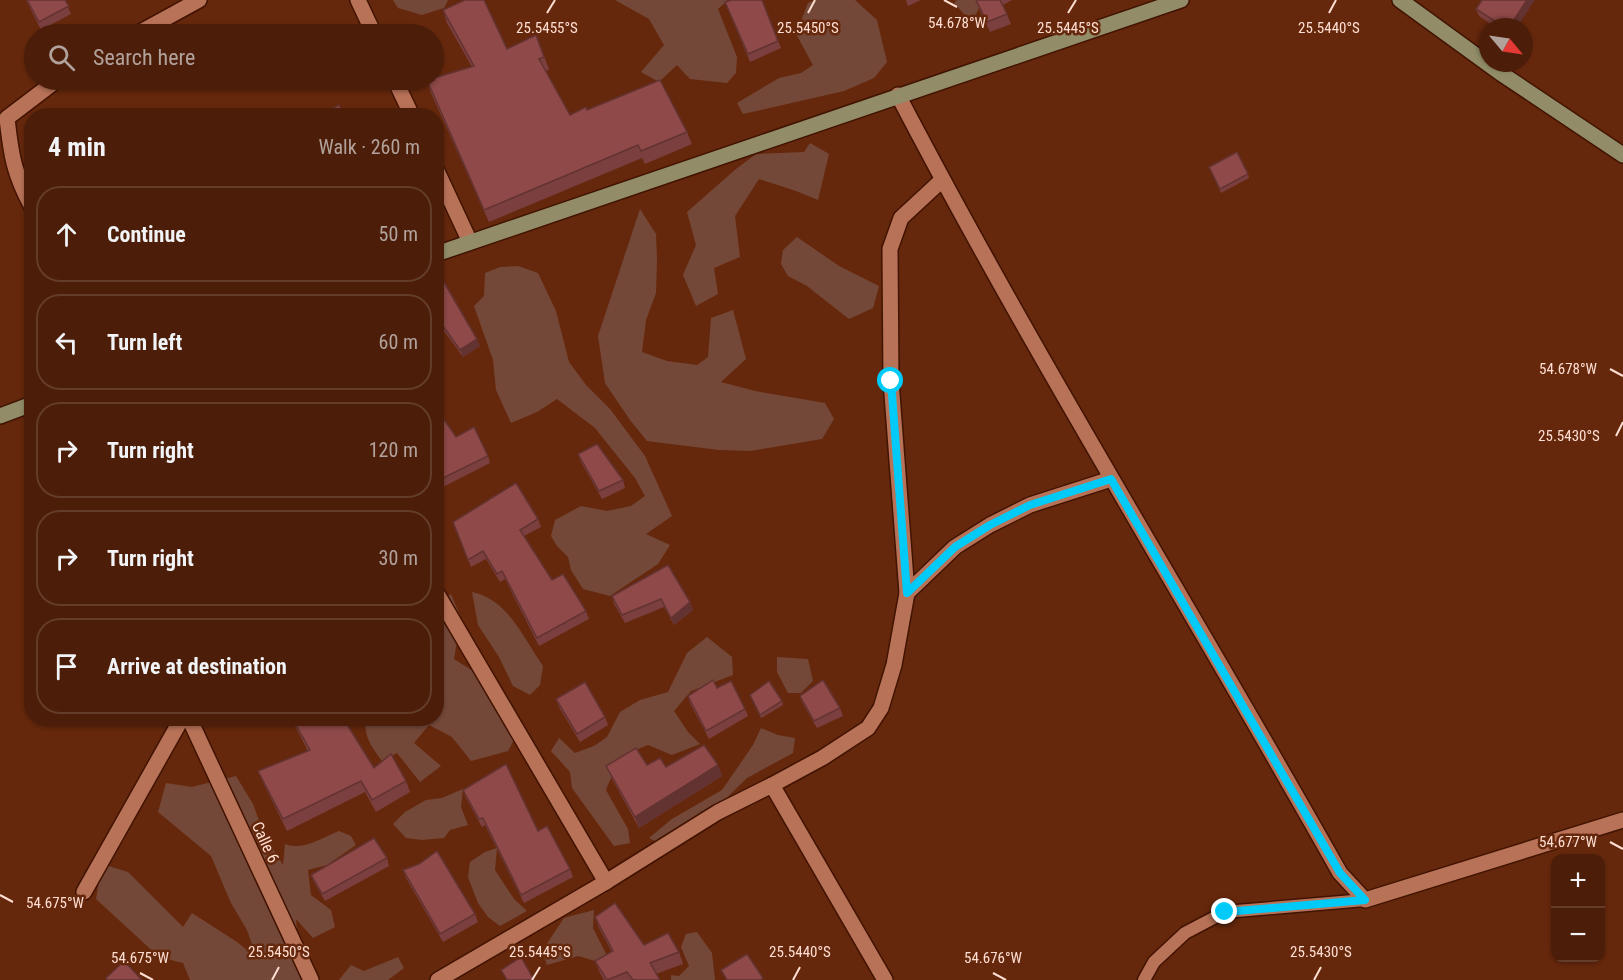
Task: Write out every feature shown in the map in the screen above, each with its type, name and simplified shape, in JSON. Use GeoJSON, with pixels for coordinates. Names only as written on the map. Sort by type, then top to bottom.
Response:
{"type":"FeatureCollection","features":[{"type":"Feature","properties":{"kind":"street"},"geometry":{"type":"LineString","coordinates":[[155,24],[199,0]]}},
{"type":"Feature","properties":{"kind":"street"},"geometry":{"type":"LineString","coordinates":[[358,0],[369,24]]}},
{"type":"Feature","properties":{"kind":"street"},"geometry":{"type":"LineString","coordinates":[[444,251],[1181,0]]}},
{"type":"Feature","properties":{"kind":"street"},"geometry":{"type":"LineString","coordinates":[[1400,0],[1499,72],[1623,155]]}},
{"type":"Feature","properties":{"kind":"street"},"geometry":{"type":"LineString","coordinates":[[24,192],[18,181],[10,152],[3,112],[40,90]]}},
{"type":"Feature","properties":{"kind":"street"},"geometry":{"type":"LineString","coordinates":[[400,90],[408,108]]}},
{"type":"Feature","properties":{"kind":"street"},"geometry":{"type":"LineString","coordinates":[[898,95],[942,180],[1111,479],[1340,873],[1365,900],[1623,820]]}},
{"type":"Feature","properties":{"kind":"street"},"geometry":{"type":"LineString","coordinates":[[438,980],[606,882],[718,812],[822,758],[868,728],[881,708],[894,665],[907,593],[891,381],[890,249],[901,218],[942,180]]}},
{"type":"Feature","properties":{"kind":"street"},"geometry":{"type":"LineString","coordinates":[[444,186],[470,242]]}},
{"type":"Feature","properties":{"kind":"street"},"geometry":{"type":"LineString","coordinates":[[0,416],[24,407]]}},
{"type":"Feature","properties":{"kind":"street"},"geometry":{"type":"LineString","coordinates":[[907,593],[955,547],[990,525],[1030,505],[1111,479]]}},
{"type":"Feature","properties":{"kind":"street"},"geometry":{"type":"LineString","coordinates":[[444,606],[606,882]]}},
{"type":"Feature","properties":{"kind":"street"},"geometry":{"type":"LineString","coordinates":[[84,892],[177,726]]}},
{"type":"Feature","properties":{"kind":"street","name":"Calle 6"},"geometry":{"type":"LineString","coordinates":[[193,726],[311,980]]}},
{"type":"Feature","properties":{"kind":"street"},"geometry":{"type":"LineString","coordinates":[[772,785],[885,980]]}},
{"type":"Feature","properties":{"kind":"lane"},"geometry":{"type":"LineString","coordinates":[[1144,980],[1154,962],[1185,933],[1225,912],[1365,900]]}},
{"type":"Feature","properties":{"kind":"shaded area"},"geometry":{"type":"Polygon","coordinates":[[[393,0],[448,0],[444,8],[422,15],[398,8],[393,0]]]}},
{"type":"Feature","properties":{"kind":"shaded area"},"geometry":{"type":"Polygon","coordinates":[[[615,0],[728,0],[718,9],[737,57],[736,73],[727,83],[690,79],[677,65],[659,82],[641,72],[664,45],[649,19],[615,0]]]}},
{"type":"Feature","properties":{"kind":"shaded area"},"geometry":{"type":"Polygon","coordinates":[[[815,0],[855,0],[877,20],[887,62],[874,78],[844,91],[743,114],[737,103],[779,78],[801,73],[813,65],[796,34],[808,3],[815,0]]]}},
{"type":"Feature","properties":{"kind":"shaded area"},"geometry":{"type":"Polygon","coordinates":[[[957,0],[983,0],[974,18],[964,14],[954,3],[957,0]]]}},
{"type":"Feature","properties":{"kind":"shaded area"},"geometry":{"type":"Polygon","coordinates":[[[810,143],[829,154],[818,200],[759,179],[735,216],[740,257],[714,268],[718,294],[696,306],[683,275],[696,245],[687,212],[756,154],[804,152],[810,143]]]}},
{"type":"Feature","properties":{"kind":"shaded area"},"geometry":{"type":"Polygon","coordinates":[[[640,209],[656,234],[657,259],[656,293],[646,320],[642,352],[667,361],[697,365],[708,357],[711,318],[733,310],[746,359],[721,382],[755,391],[825,403],[834,419],[822,439],[750,451],[719,450],[647,441],[630,420],[605,383],[598,336],[640,209]]]}},
{"type":"Feature","properties":{"kind":"shaded area"},"geometry":{"type":"Polygon","coordinates":[[[797,237],[839,266],[879,286],[873,308],[849,319],[807,286],[788,276],[781,264],[783,250],[797,237]]]}},
{"type":"Feature","properties":{"kind":"shaded area"},"geometry":{"type":"Polygon","coordinates":[[[518,266],[538,273],[556,311],[569,362],[586,385],[610,409],[645,456],[672,516],[646,534],[670,545],[658,564],[610,596],[583,589],[571,570],[568,557],[551,536],[555,520],[581,506],[607,511],[631,506],[645,496],[635,478],[595,428],[557,399],[537,412],[511,423],[496,390],[493,360],[474,306],[484,296],[485,273],[500,267],[518,266]]]}},
{"type":"Feature","properties":{"kind":"shaded area"},"geometry":{"type":"Polygon","coordinates":[[[472,592],[485,596],[505,612],[522,632],[543,666],[540,685],[530,695],[513,686],[499,657],[478,625],[472,592]]]}},
{"type":"Feature","properties":{"kind":"shaded area"},"geometry":{"type":"Polygon","coordinates":[[[451,594],[461,618],[454,659],[492,683],[518,732],[508,751],[471,761],[452,737],[431,726],[444,726],[444,600],[451,594]]]}},
{"type":"Feature","properties":{"kind":"shaded area"},"geometry":{"type":"Polygon","coordinates":[[[707,637],[732,657],[733,675],[691,691],[674,711],[688,732],[700,744],[672,755],[648,745],[634,752],[617,769],[606,790],[628,829],[630,843],[614,846],[572,788],[570,772],[551,751],[559,738],[575,753],[594,746],[607,737],[620,712],[640,700],[668,692],[687,653],[707,637]]]}},
{"type":"Feature","properties":{"kind":"shaded area"},"geometry":{"type":"Polygon","coordinates":[[[777,657],[808,659],[813,681],[801,693],[788,693],[777,672],[777,657]]]}},
{"type":"Feature","properties":{"kind":"shaded area"},"geometry":{"type":"Polygon","coordinates":[[[365,726],[428,726],[414,743],[441,766],[420,782],[397,753],[382,761],[365,726]]]}},
{"type":"Feature","properties":{"kind":"shaded area"},"geometry":{"type":"Polygon","coordinates":[[[761,728],[778,735],[795,738],[793,753],[747,778],[673,850],[649,838],[672,819],[722,790],[753,745],[761,728]]]}},
{"type":"Feature","properties":{"kind":"shaded area"},"geometry":{"type":"Polygon","coordinates":[[[236,776],[253,804],[264,834],[283,865],[285,844],[306,845],[339,831],[351,836],[356,845],[327,865],[308,870],[311,895],[331,910],[335,927],[313,938],[296,919],[301,980],[190,980],[183,963],[159,957],[96,899],[102,864],[128,872],[183,927],[192,913],[257,958],[247,930],[231,903],[211,856],[158,812],[166,783],[192,787],[236,776]]]}},
{"type":"Feature","properties":{"kind":"shaded area"},"geometry":{"type":"Polygon","coordinates":[[[463,789],[461,807],[468,825],[450,830],[444,838],[422,840],[406,838],[393,824],[405,812],[426,800],[442,798],[463,789]]]}},
{"type":"Feature","properties":{"kind":"shaded area"},"geometry":{"type":"Polygon","coordinates":[[[497,848],[495,870],[514,899],[527,911],[500,926],[488,917],[478,903],[468,877],[470,862],[485,852],[497,848]]]}},
{"type":"Feature","properties":{"kind":"shaded area"},"geometry":{"type":"Polygon","coordinates":[[[594,910],[593,928],[607,956],[602,963],[578,956],[547,965],[542,951],[564,918],[594,910]]]}},
{"type":"Feature","properties":{"kind":"shaded area"},"geometry":{"type":"Polygon","coordinates":[[[697,932],[712,953],[715,980],[671,980],[671,975],[679,976],[689,966],[681,947],[686,934],[697,932]]]}},
{"type":"Feature","properties":{"kind":"shaded area"},"geometry":{"type":"Polygon","coordinates":[[[398,957],[404,968],[388,980],[339,980],[351,965],[364,971],[398,957]]]}},
{"type":"Feature","properties":{"kind":"building"},"geometry":{"type":"Polygon","coordinates":[[[27,0],[65,0],[69,6],[39,22],[27,0]]]}},
{"type":"Feature","properties":{"kind":"building"},"geometry":{"type":"Polygon","coordinates":[[[465,0],[484,0],[507,49],[536,35],[544,57],[539,59],[570,115],[660,80],[687,132],[641,151],[638,145],[484,210],[444,119],[444,108],[439,108],[431,90],[444,90],[444,75],[474,66],[443,10],[465,0]]]}},
{"type":"Feature","properties":{"kind":"building"},"geometry":{"type":"Polygon","coordinates":[[[762,0],[778,41],[748,54],[725,2],[762,0]]]}},
{"type":"Feature","properties":{"kind":"building"},"geometry":{"type":"Polygon","coordinates":[[[976,0],[1000,0],[1007,14],[987,22],[976,0]]]}},
{"type":"Feature","properties":{"kind":"building"},"geometry":{"type":"Polygon","coordinates":[[[1482,0],[1527,0],[1515,18],[1490,18],[1476,9],[1482,0]]]}},
{"type":"Feature","properties":{"kind":"building"},"geometry":{"type":"Polygon","coordinates":[[[1237,152],[1248,174],[1220,189],[1209,167],[1237,152]]]}},
{"type":"Feature","properties":{"kind":"building"},"geometry":{"type":"Polygon","coordinates":[[[444,282],[477,339],[460,350],[444,327],[444,282]]]}},
{"type":"Feature","properties":{"kind":"building"},"geometry":{"type":"Polygon","coordinates":[[[444,420],[456,437],[474,427],[488,456],[444,478],[444,420]]]}},
{"type":"Feature","properties":{"kind":"building"},"geometry":{"type":"Polygon","coordinates":[[[597,444],[623,480],[599,491],[578,454],[597,444]]]}},
{"type":"Feature","properties":{"kind":"building"},"geometry":{"type":"Polygon","coordinates":[[[516,483],[538,519],[520,530],[552,580],[563,574],[586,611],[537,638],[502,571],[497,574],[483,551],[468,560],[453,522],[516,483]]]}},
{"type":"Feature","properties":{"kind":"building"},"geometry":{"type":"Polygon","coordinates":[[[668,565],[690,602],[671,618],[661,599],[622,615],[612,596],[668,565]]]}},
{"type":"Feature","properties":{"kind":"building"},"geometry":{"type":"Polygon","coordinates":[[[713,680],[717,688],[731,681],[745,709],[706,731],[688,696],[713,680]]]}},
{"type":"Feature","properties":{"kind":"building"},"geometry":{"type":"Polygon","coordinates":[[[823,680],[840,708],[814,721],[800,696],[823,680]]]}},
{"type":"Feature","properties":{"kind":"building"},"geometry":{"type":"Polygon","coordinates":[[[769,681],[782,701],[760,715],[750,695],[769,681]]]}},
{"type":"Feature","properties":{"kind":"building"},"geometry":{"type":"Polygon","coordinates":[[[585,682],[605,717],[577,734],[556,699],[585,682]]]}},
{"type":"Feature","properties":{"kind":"building"},"geometry":{"type":"Polygon","coordinates":[[[296,726],[348,726],[374,768],[391,754],[406,781],[372,800],[361,781],[283,819],[258,771],[310,750],[296,726]]]}},
{"type":"Feature","properties":{"kind":"building"},"geometry":{"type":"Polygon","coordinates":[[[704,745],[718,765],[635,817],[606,766],[636,748],[647,765],[660,758],[666,767],[704,745]]]}},
{"type":"Feature","properties":{"kind":"building"},"geometry":{"type":"Polygon","coordinates":[[[506,764],[538,831],[547,826],[570,869],[521,895],[483,818],[479,819],[463,790],[506,764]]]}},
{"type":"Feature","properties":{"kind":"building"},"geometry":{"type":"Polygon","coordinates":[[[374,838],[387,858],[322,894],[311,875],[374,838]]]}},
{"type":"Feature","properties":{"kind":"building"},"geometry":{"type":"Polygon","coordinates":[[[437,851],[475,914],[440,934],[403,870],[419,864],[437,851]]]}},
{"type":"Feature","properties":{"kind":"building"},"geometry":{"type":"Polygon","coordinates":[[[615,903],[644,945],[668,933],[679,952],[650,963],[660,980],[633,980],[627,972],[607,980],[595,961],[613,951],[595,917],[615,903]]]}},
{"type":"Feature","properties":{"kind":"building"},"geometry":{"type":"Polygon","coordinates":[[[747,954],[763,978],[760,980],[727,980],[721,970],[747,954]]]}},
{"type":"Feature","properties":{"kind":"building"},"geometry":{"type":"Polygon","coordinates":[[[521,957],[534,980],[507,980],[501,970],[521,957]]]}},
{"type":"Feature","properties":{"kind":"building"},"geometry":{"type":"Polygon","coordinates":[[[124,961],[142,980],[107,980],[106,978],[124,961]]]}},
{"type":"Feature","properties":{"kind":"route"},"geometry":{"type":"LineString","coordinates":[[891,381],[907,593],[955,547],[990,525],[1030,505],[1111,479],[1340,873],[1365,900],[1225,912]]}}]}
